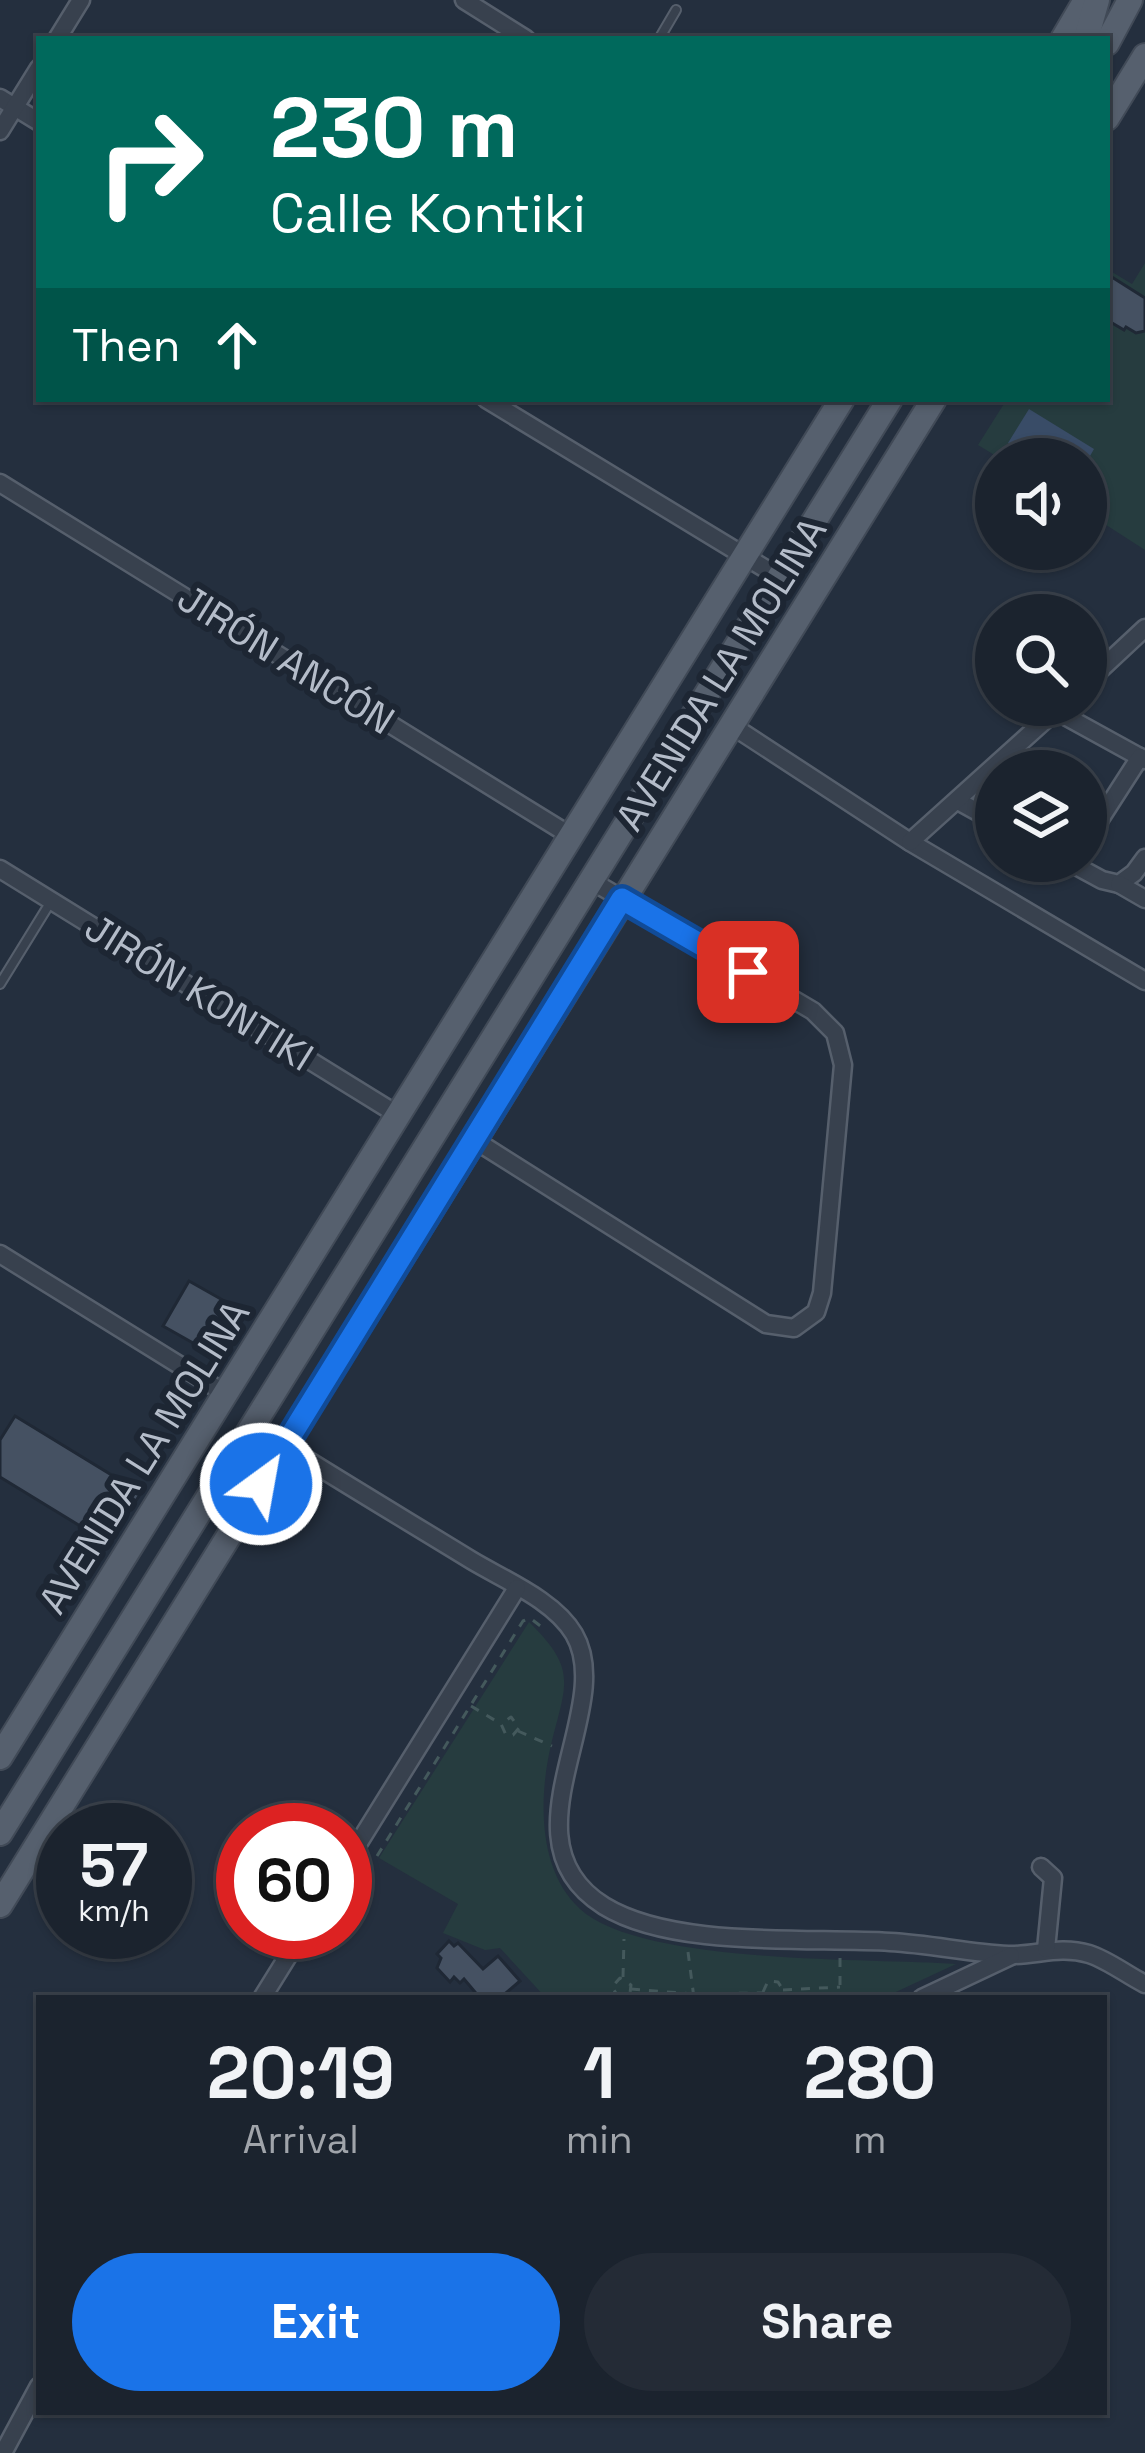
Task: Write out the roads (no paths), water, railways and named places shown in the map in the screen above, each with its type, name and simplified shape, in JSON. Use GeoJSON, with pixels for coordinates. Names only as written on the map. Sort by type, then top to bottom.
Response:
{"type":"FeatureCollection","features":[{"type":"Feature","properties":{"kind":"main road"},"geometry":{"type":"LineString","coordinates":[[1110,37],[1130,0]]}},
{"type":"Feature","properties":{"kind":"main road"},"geometry":{"type":"LineString","coordinates":[[1064,36],[1080,3]]}},
{"type":"Feature","properties":{"kind":"main road"},"geometry":{"type":"LineString","coordinates":[[1080,3],[1086,36]]}},
{"type":"Feature","properties":{"kind":"main road"},"geometry":{"type":"LineString","coordinates":[[1110,113],[1145,56]]}},
{"type":"Feature","properties":{"kind":"main road","name":"AVENIDA LA MOLINA"},"geometry":{"type":"LineString","coordinates":[[0,1757],[840,402]]}},
{"type":"Feature","properties":{"kind":"main road","name":"AVENIDA LA MOLINA"},"geometry":{"type":"LineString","coordinates":[[0,1833],[888,402]]}},
{"type":"Feature","properties":{"kind":"main road","name":"AVENIDA LA MOLINA"},"geometry":{"type":"LineString","coordinates":[[0,1905],[932,402]]}},
{"type":"Feature","properties":{"kind":"main road"},"geometry":{"type":"LineString","coordinates":[[862,442],[882,483]]}},
{"type":"Feature","properties":{"kind":"street"},"geometry":{"type":"LineString","coordinates":[[59,36],[81,0]]}},
{"type":"Feature","properties":{"kind":"street"},"geometry":{"type":"LineString","coordinates":[[464,0],[521,36]]}},
{"type":"Feature","properties":{"kind":"street"},"geometry":{"type":"LineString","coordinates":[[0,131],[8,103],[36,71]]}},
{"type":"Feature","properties":{"kind":"street"},"geometry":{"type":"LineString","coordinates":[[8,103],[36,120]]}},
{"type":"Feature","properties":{"kind":"street"},"geometry":{"type":"LineString","coordinates":[[491,402],[779,577]]}},
{"type":"Feature","properties":{"kind":"street","name":"JIRÓN ANCÓN"},"geometry":{"type":"LineString","coordinates":[[0,482],[572,836]]}},
{"type":"Feature","properties":{"kind":"street"},"geometry":{"type":"LineString","coordinates":[[1107,663],[1145,628]]}},
{"type":"Feature","properties":{"kind":"street"},"geometry":{"type":"LineString","coordinates":[[731,724],[910,842],[1145,981]]}},
{"type":"Feature","properties":{"kind":"street"},"geometry":{"type":"LineString","coordinates":[[910,842],[1039,726]]}},
{"type":"Feature","properties":{"kind":"street"},"geometry":{"type":"LineString","coordinates":[[1089,726],[1142,758],[1107,810]]}},
{"type":"Feature","properties":{"kind":"street"},"geometry":{"type":"LineString","coordinates":[[958,801],[975,810]]}},
{"type":"Feature","properties":{"kind":"street"},"geometry":{"type":"LineString","coordinates":[[1119,884],[1145,858]]}},
{"type":"Feature","properties":{"kind":"street","name":"JIRÓN KONTIKI"},"geometry":{"type":"LineString","coordinates":[[0,869],[398,1115]]}},
{"type":"Feature","properties":{"kind":"street"},"geometry":{"type":"LineString","coordinates":[[1107,878],[1145,899]]}},
{"type":"Feature","properties":{"kind":"street"},"geometry":{"type":"LineString","coordinates":[[473,1139],[766,1324],[794,1328],[811,1319],[822,1293],[840,1124],[840,1043],[822,1017],[590,880]]}},
{"type":"Feature","properties":{"kind":"street"},"geometry":{"type":"LineString","coordinates":[[0,1254],[226,1394]]}},
{"type":"Feature","properties":{"kind":"street"},"geometry":{"type":"LineString","coordinates":[[285,1446],[558,1615],[581,1650],[584,1677],[561,1792],[560,1828],[570,1868],[596,1900],[634,1920],[682,1931],[939,1945],[1012,1956]]}},
{"type":"Feature","properties":{"kind":"street"},"geometry":{"type":"LineString","coordinates":[[372,1821],[517,1588]]}},
{"type":"Feature","properties":{"kind":"street"},"geometry":{"type":"LineString","coordinates":[[1041,1867],[1053,1878],[1046,1949]]}},
{"type":"Feature","properties":{"kind":"street"},"geometry":{"type":"LineString","coordinates":[[914,1994],[1012,1956],[1046,1949],[1090,1954],[1145,1984]]}},
{"type":"Feature","properties":{"kind":"street"},"geometry":{"type":"LineString","coordinates":[[264,1995],[286,1959]]}},
{"type":"Feature","properties":{"kind":"street"},"geometry":{"type":"LineString","coordinates":[[3,2453],[36,2392]]}},
{"type":"Feature","properties":{"kind":"lane"},"geometry":{"type":"LineString","coordinates":[[661,36],[676,10]]}},
{"type":"Feature","properties":{"kind":"lane"},"geometry":{"type":"LineString","coordinates":[[0,983],[51,901]]}},
{"type":"Feature","properties":{"kind":"water"},"geometry":{"type":"Polygon","coordinates":[[[1029,409],[1076,438],[1011,438],[1029,409]]]}}]}
